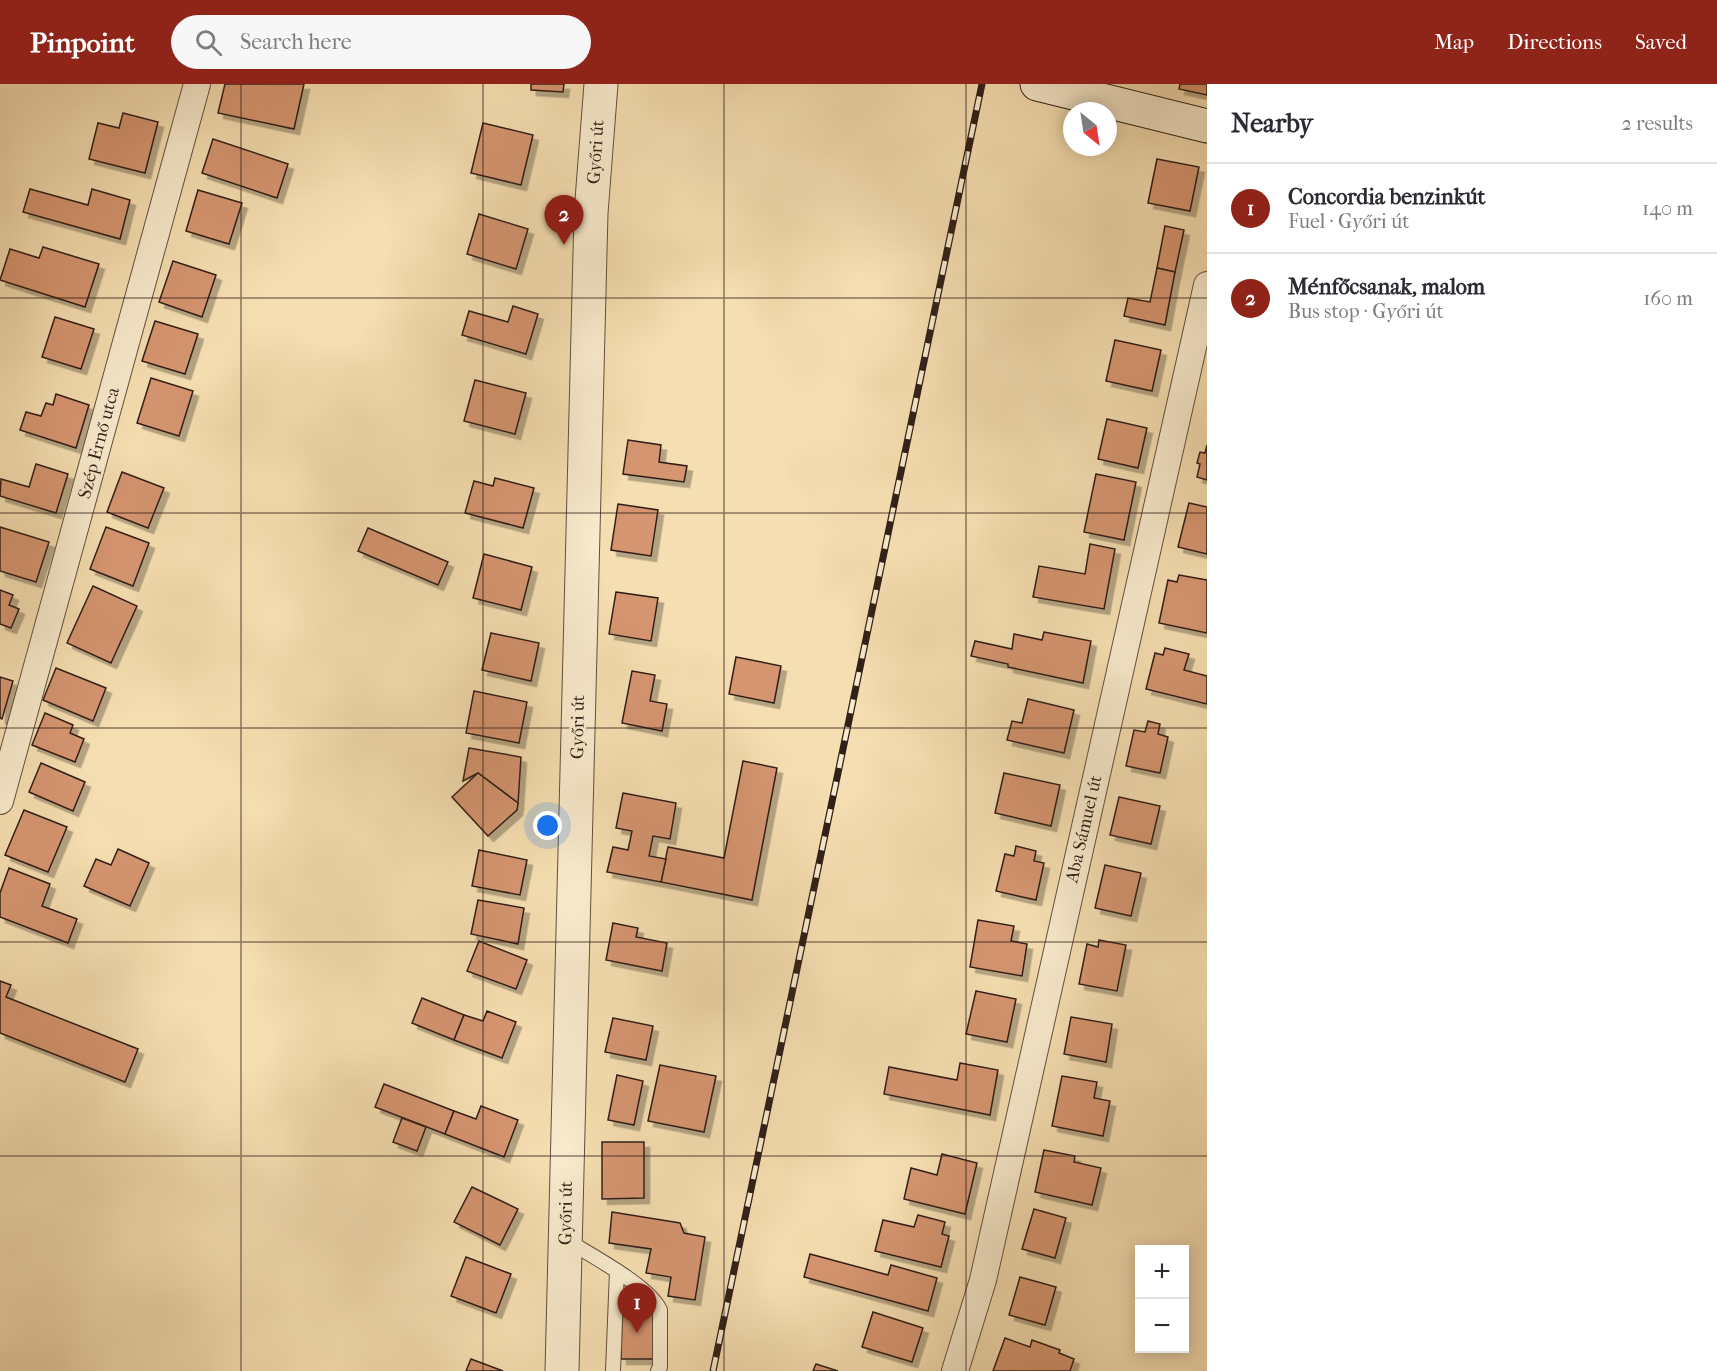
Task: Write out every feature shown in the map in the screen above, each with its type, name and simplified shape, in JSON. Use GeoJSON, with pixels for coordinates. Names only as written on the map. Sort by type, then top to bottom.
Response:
{"type":"FeatureCollection","features":[{"type":"Feature","properties":{"kind":"street","name":"Szép Ernő utca"},"geometry":{"type":"LineString","coordinates":[[0,801],[197,84]]}},
{"type":"Feature","properties":{"kind":"street","name":"Győri út"},"geometry":{"type":"LineString","coordinates":[[562,1371],[591,232],[601,84]]}},
{"type":"Feature","properties":{"kind":"street"},"geometry":{"type":"LineString","coordinates":[[1037,84],[1093,91],[1207,126]]}},
{"type":"Feature","properties":{"kind":"street","name":"Aba Sámuel út"},"geometry":{"type":"LineString","coordinates":[[955,1371],[983,1280],[1207,285]]}},
{"type":"Feature","properties":{"kind":"lane"},"geometry":{"type":"LineString","coordinates":[[566,1240],[617,1271],[650,1296],[660,1310],[660,1368],[658,1371]]}},
{"type":"Feature","properties":{"kind":"lane"},"geometry":{"type":"LineString","coordinates":[[613,1371],[617,1271]]}},
{"type":"Feature","properties":{"kind":"building"},"geometry":{"type":"Polygon","coordinates":[[[225,84],[304,84],[294,129],[218,113],[225,84]]]}},
{"type":"Feature","properties":{"kind":"building"},"geometry":{"type":"Polygon","coordinates":[[[531,84],[564,84],[563,92],[531,90],[531,84]]]}},
{"type":"Feature","properties":{"kind":"building"},"geometry":{"type":"Polygon","coordinates":[[[1180,84],[1207,84],[1207,95],[1179,89],[1180,84]]]}},
{"type":"Feature","properties":{"kind":"building"},"geometry":{"type":"Polygon","coordinates":[[[123,113],[158,122],[145,173],[89,159],[98,123],[119,128],[123,113]]]}},
{"type":"Feature","properties":{"kind":"building"},"geometry":{"type":"Polygon","coordinates":[[[483,123],[533,135],[521,185],[471,173],[483,123]]]}},
{"type":"Feature","properties":{"kind":"building"},"geometry":{"type":"Polygon","coordinates":[[[213,139],[288,164],[277,198],[202,173],[213,139]]]}},
{"type":"Feature","properties":{"kind":"building"},"geometry":{"type":"Polygon","coordinates":[[[1157,159],[1199,167],[1190,211],[1148,203],[1157,159]]]}},
{"type":"Feature","properties":{"kind":"building"},"geometry":{"type":"Polygon","coordinates":[[[30,189],[88,205],[92,189],[130,200],[120,239],[23,212],[30,189]]]}},
{"type":"Feature","properties":{"kind":"building"},"geometry":{"type":"Polygon","coordinates":[[[198,190],[242,203],[229,244],[186,231],[198,190]]]}},
{"type":"Feature","properties":{"kind":"building"},"geometry":{"type":"Polygon","coordinates":[[[479,214],[528,229],[516,269],[467,254],[479,214]]]}},
{"type":"Feature","properties":{"kind":"building"},"geometry":{"type":"Polygon","coordinates":[[[1165,226],[1184,230],[1175,272],[1157,268],[1165,226]]]}},
{"type":"Feature","properties":{"kind":"building"},"geometry":{"type":"Polygon","coordinates":[[[43,247],[99,264],[85,307],[0,280],[10,249],[39,258],[43,247]]]}},
{"type":"Feature","properties":{"kind":"building"},"geometry":{"type":"Polygon","coordinates":[[[173,261],[216,275],[202,317],[159,302],[173,261]]]}},
{"type":"Feature","properties":{"kind":"building"},"geometry":{"type":"Polygon","coordinates":[[[1157,268],[1175,272],[1165,325],[1124,316],[1128,298],[1150,302],[1157,268]]]}},
{"type":"Feature","properties":{"kind":"building"},"geometry":{"type":"Polygon","coordinates":[[[513,306],[538,314],[526,354],[462,335],[469,311],[508,322],[513,306]]]}},
{"type":"Feature","properties":{"kind":"building"},"geometry":{"type":"Polygon","coordinates":[[[55,317],[94,329],[81,369],[42,357],[55,317]]]}},
{"type":"Feature","properties":{"kind":"building"},"geometry":{"type":"Polygon","coordinates":[[[155,321],[198,334],[185,374],[142,361],[155,321]]]}},
{"type":"Feature","properties":{"kind":"building"},"geometry":{"type":"Polygon","coordinates":[[[1115,340],[1161,350],[1152,391],[1106,381],[1115,340]]]}},
{"type":"Feature","properties":{"kind":"building"},"geometry":{"type":"Polygon","coordinates":[[[151,378],[193,391],[179,436],[137,423],[151,378]]]}},
{"type":"Feature","properties":{"kind":"building"},"geometry":{"type":"Polygon","coordinates":[[[475,380],[526,393],[515,434],[464,421],[475,380]]]}},
{"type":"Feature","properties":{"kind":"building"},"geometry":{"type":"Polygon","coordinates":[[[56,394],[89,405],[76,448],[20,430],[26,412],[41,416],[46,403],[53,405],[56,394]]]}},
{"type":"Feature","properties":{"kind":"building"},"geometry":{"type":"Polygon","coordinates":[[[1107,419],[1147,428],[1138,468],[1098,459],[1107,419]]]}},
{"type":"Feature","properties":{"kind":"building"},"geometry":{"type":"Polygon","coordinates":[[[628,440],[661,445],[659,462],[687,466],[684,482],[623,474],[628,440]]]}},
{"type":"Feature","properties":{"kind":"building"},"geometry":{"type":"Polygon","coordinates":[[[1207,445],[1207,480],[1197,477],[1200,464],[1197,463],[1200,452],[1205,453],[1207,445]]]}},
{"type":"Feature","properties":{"kind":"building"},"geometry":{"type":"Polygon","coordinates":[[[36,464],[68,474],[56,513],[0,496],[1,479],[29,487],[36,464]]]}},
{"type":"Feature","properties":{"kind":"building"},"geometry":{"type":"Polygon","coordinates":[[[122,472],[164,488],[148,528],[107,512],[122,472]]]}},
{"type":"Feature","properties":{"kind":"building"},"geometry":{"type":"Polygon","coordinates":[[[1096,474],[1136,482],[1124,540],[1084,532],[1096,474]]]}},
{"type":"Feature","properties":{"kind":"building"},"geometry":{"type":"Polygon","coordinates":[[[495,478],[534,488],[523,528],[465,513],[474,481],[493,486],[495,478]]]}},
{"type":"Feature","properties":{"kind":"building"},"geometry":{"type":"Polygon","coordinates":[[[1189,503],[1207,507],[1207,554],[1178,547],[1189,503]]]}},
{"type":"Feature","properties":{"kind":"building"},"geometry":{"type":"Polygon","coordinates":[[[618,504],[658,510],[651,556],[611,550],[618,504]]]}},
{"type":"Feature","properties":{"kind":"building"},"geometry":{"type":"Polygon","coordinates":[[[0,527],[49,542],[36,582],[0,571],[0,527]]]}},
{"type":"Feature","properties":{"kind":"building"},"geometry":{"type":"Polygon","coordinates":[[[106,527],[149,543],[133,586],[90,569],[106,527]]]}},
{"type":"Feature","properties":{"kind":"building"},"geometry":{"type":"Polygon","coordinates":[[[368,528],[448,562],[438,585],[358,551],[368,528]]]}},
{"type":"Feature","properties":{"kind":"building"},"geometry":{"type":"Polygon","coordinates":[[[1090,544],[1115,549],[1104,609],[1033,597],[1039,566],[1085,574],[1090,544]]]}},
{"type":"Feature","properties":{"kind":"building"},"geometry":{"type":"Polygon","coordinates":[[[484,554],[532,567],[521,610],[473,598],[484,554]]]}},
{"type":"Feature","properties":{"kind":"building"},"geometry":{"type":"Polygon","coordinates":[[[1179,575],[1207,580],[1207,633],[1159,623],[1168,580],[1177,582],[1179,575]]]}},
{"type":"Feature","properties":{"kind":"building"},"geometry":{"type":"Polygon","coordinates":[[[93,586],[137,606],[111,663],[67,643],[93,586]]]}},
{"type":"Feature","properties":{"kind":"building"},"geometry":{"type":"Polygon","coordinates":[[[0,590],[13,595],[9,605],[19,609],[11,628],[0,624],[0,590]]]}},
{"type":"Feature","properties":{"kind":"building"},"geometry":{"type":"Polygon","coordinates":[[[616,592],[658,598],[651,641],[609,634],[616,592]]]}},
{"type":"Feature","properties":{"kind":"building"},"geometry":{"type":"Polygon","coordinates":[[[1044,632],[1091,641],[1083,683],[1008,667],[1008,664],[971,656],[975,641],[1012,649],[1014,634],[1042,640],[1044,632]]]}},
{"type":"Feature","properties":{"kind":"building"},"geometry":{"type":"Polygon","coordinates":[[[491,633],[539,643],[531,681],[482,670],[491,633]]]}},
{"type":"Feature","properties":{"kind":"building"},"geometry":{"type":"Polygon","coordinates":[[[1165,648],[1189,654],[1184,670],[1207,676],[1207,704],[1146,689],[1155,653],[1163,655],[1165,648]]]}},
{"type":"Feature","properties":{"kind":"building"},"geometry":{"type":"Polygon","coordinates":[[[736,657],[781,666],[774,703],[729,694],[736,657]]]}},
{"type":"Feature","properties":{"kind":"building"},"geometry":{"type":"Polygon","coordinates":[[[56,668],[106,688],[93,721],[43,700],[56,668]]]}},
{"type":"Feature","properties":{"kind":"building"},"geometry":{"type":"Polygon","coordinates":[[[632,671],[655,675],[650,701],[667,704],[662,731],[622,723],[632,671]]]}},
{"type":"Feature","properties":{"kind":"building"},"geometry":{"type":"Polygon","coordinates":[[[0,677],[13,681],[2,719],[0,718],[0,677]]]}},
{"type":"Feature","properties":{"kind":"building"},"geometry":{"type":"Polygon","coordinates":[[[474,691],[527,702],[519,743],[466,733],[474,691]]]}},
{"type":"Feature","properties":{"kind":"building"},"geometry":{"type":"Polygon","coordinates":[[[1028,699],[1074,710],[1064,753],[1007,740],[1012,721],[1022,723],[1028,699]]]}},
{"type":"Feature","properties":{"kind":"building"},"geometry":{"type":"Polygon","coordinates":[[[45,713],[73,725],[70,733],[84,739],[75,762],[32,745],[45,713]]]}},
{"type":"Feature","properties":{"kind":"building"},"geometry":{"type":"Polygon","coordinates":[[[1148,721],[1160,724],[1158,734],[1168,737],[1160,773],[1126,766],[1134,730],[1145,732],[1148,721]]]}},
{"type":"Feature","properties":{"kind":"building"},"geometry":{"type":"Polygon","coordinates":[[[469,748],[521,757],[518,803],[478,773],[463,781],[469,748]]]}},
{"type":"Feature","properties":{"kind":"building"},"geometry":{"type":"Polygon","coordinates":[[[743,761],[777,768],[752,900],[661,882],[668,847],[724,858],[743,761]]]}},
{"type":"Feature","properties":{"kind":"building"},"geometry":{"type":"Polygon","coordinates":[[[41,763],[85,782],[73,811],[29,792],[41,763]]]}},
{"type":"Feature","properties":{"kind":"building"},"geometry":{"type":"Polygon","coordinates":[[[478,773],[518,803],[517,810],[488,836],[452,797],[478,773]]]}},
{"type":"Feature","properties":{"kind":"building"},"geometry":{"type":"Polygon","coordinates":[[[1004,773],[1060,785],[1051,826],[995,813],[1004,773]]]}},
{"type":"Feature","properties":{"kind":"building"},"geometry":{"type":"Polygon","coordinates":[[[623,793],[676,803],[670,839],[653,836],[649,856],[666,859],[661,882],[607,872],[613,847],[628,850],[632,831],[616,828],[623,793]]]}},
{"type":"Feature","properties":{"kind":"building"},"geometry":{"type":"Polygon","coordinates":[[[1119,797],[1160,806],[1151,844],[1110,835],[1119,797]]]}},
{"type":"Feature","properties":{"kind":"building"},"geometry":{"type":"Polygon","coordinates":[[[24,810],[67,827],[48,872],[5,855],[24,810]]]}},
{"type":"Feature","properties":{"kind":"building"},"geometry":{"type":"Polygon","coordinates":[[[1016,846],[1036,851],[1034,861],[1044,863],[1036,900],[996,891],[1005,854],[1014,856],[1016,846]]]}},
{"type":"Feature","properties":{"kind":"building"},"geometry":{"type":"Polygon","coordinates":[[[118,849],[149,863],[130,906],[84,886],[96,859],[111,865],[118,849]]]}},
{"type":"Feature","properties":{"kind":"building"},"geometry":{"type":"Polygon","coordinates":[[[479,850],[527,860],[520,895],[472,886],[479,850]]]}},
{"type":"Feature","properties":{"kind":"building"},"geometry":{"type":"Polygon","coordinates":[[[1105,865],[1141,873],[1131,916],[1095,908],[1105,865]]]}},
{"type":"Feature","properties":{"kind":"building"},"geometry":{"type":"Polygon","coordinates":[[[9,868],[50,884],[42,906],[77,919],[68,943],[0,917],[0,893],[9,868]]]}},
{"type":"Feature","properties":{"kind":"building"},"geometry":{"type":"Polygon","coordinates":[[[478,900],[524,908],[518,944],[471,934],[478,900]]]}},
{"type":"Feature","properties":{"kind":"building"},"geometry":{"type":"Polygon","coordinates":[[[978,920],[1014,926],[1011,941],[1027,944],[1022,976],[970,967],[978,920]]]}},
{"type":"Feature","properties":{"kind":"building"},"geometry":{"type":"Polygon","coordinates":[[[613,923],[638,928],[636,937],[667,943],[662,971],[606,960],[613,923]]]}},
{"type":"Feature","properties":{"kind":"building"},"geometry":{"type":"Polygon","coordinates":[[[1099,940],[1126,945],[1117,991],[1079,984],[1087,944],[1098,947],[1099,940]]]}},
{"type":"Feature","properties":{"kind":"building"},"geometry":{"type":"Polygon","coordinates":[[[479,941],[527,960],[516,989],[467,971],[479,941]]]}},
{"type":"Feature","properties":{"kind":"building"},"geometry":{"type":"Polygon","coordinates":[[[0,981],[11,985],[6,997],[138,1049],[125,1082],[0,1033],[0,981]]]}},
{"type":"Feature","properties":{"kind":"building"},"geometry":{"type":"Polygon","coordinates":[[[976,991],[1016,999],[1007,1042],[966,1034],[976,991]]]}},
{"type":"Feature","properties":{"kind":"building"},"geometry":{"type":"Polygon","coordinates":[[[422,998],[464,1015],[454,1040],[412,1023],[422,998]]]}},
{"type":"Feature","properties":{"kind":"building"},"geometry":{"type":"Polygon","coordinates":[[[487,1011],[516,1022],[502,1058],[454,1040],[464,1015],[483,1021],[487,1011]]]}},
{"type":"Feature","properties":{"kind":"building"},"geometry":{"type":"Polygon","coordinates":[[[1071,1017],[1112,1024],[1106,1062],[1064,1054],[1071,1017]]]}},
{"type":"Feature","properties":{"kind":"building"},"geometry":{"type":"Polygon","coordinates":[[[613,1018],[653,1026],[646,1060],[605,1052],[613,1018]]]}},
{"type":"Feature","properties":{"kind":"building"},"geometry":{"type":"Polygon","coordinates":[[[960,1063],[998,1070],[990,1115],[884,1094],[889,1067],[957,1080],[960,1063]]]}},
{"type":"Feature","properties":{"kind":"building"},"geometry":{"type":"Polygon","coordinates":[[[660,1065],[716,1076],[704,1132],[648,1121],[660,1065]]]}},
{"type":"Feature","properties":{"kind":"building"},"geometry":{"type":"Polygon","coordinates":[[[617,1075],[643,1081],[634,1125],[608,1120],[617,1075]]]}},
{"type":"Feature","properties":{"kind":"building"},"geometry":{"type":"Polygon","coordinates":[[[1062,1076],[1097,1082],[1094,1098],[1110,1101],[1103,1136],[1052,1126],[1062,1076]]]}},
{"type":"Feature","properties":{"kind":"building"},"geometry":{"type":"Polygon","coordinates":[[[384,1084],[454,1111],[445,1134],[375,1107],[384,1084]]]}},
{"type":"Feature","properties":{"kind":"building"},"geometry":{"type":"Polygon","coordinates":[[[481,1106],[518,1120],[504,1157],[445,1134],[454,1111],[476,1119],[481,1106]]]}},
{"type":"Feature","properties":{"kind":"building"},"geometry":{"type":"Polygon","coordinates":[[[402,1118],[426,1127],[417,1151],[393,1142],[402,1118]]]}},
{"type":"Feature","properties":{"kind":"building"},"geometry":{"type":"Polygon","coordinates":[[[602,1142],[644,1142],[644,1198],[602,1199],[602,1142]]]}},
{"type":"Feature","properties":{"kind":"building"},"geometry":{"type":"Polygon","coordinates":[[[1044,1150],[1075,1156],[1074,1162],[1101,1168],[1092,1205],[1035,1192],[1044,1150]]]}},
{"type":"Feature","properties":{"kind":"building"},"geometry":{"type":"Polygon","coordinates":[[[942,1154],[977,1163],[965,1214],[904,1199],[911,1168],[937,1175],[942,1154]]]}},
{"type":"Feature","properties":{"kind":"building"},"geometry":{"type":"Polygon","coordinates":[[[472,1187],[518,1209],[500,1245],[454,1222],[472,1187]]]}},
{"type":"Feature","properties":{"kind":"building"},"geometry":{"type":"Polygon","coordinates":[[[1034,1209],[1066,1218],[1055,1258],[1022,1249],[1034,1209]]]}},
{"type":"Feature","properties":{"kind":"building"},"geometry":{"type":"Polygon","coordinates":[[[612,1212],[680,1223],[684,1233],[705,1237],[695,1300],[668,1296],[671,1277],[646,1273],[651,1249],[609,1243],[612,1212]]]}},
{"type":"Feature","properties":{"kind":"building"},"geometry":{"type":"Polygon","coordinates":[[[918,1215],[945,1222],[942,1234],[949,1236],[941,1267],[875,1251],[883,1220],[914,1227],[918,1215]]]}},
{"type":"Feature","properties":{"kind":"building"},"geometry":{"type":"Polygon","coordinates":[[[810,1254],[888,1275],[891,1265],[937,1278],[928,1311],[804,1277],[810,1254]]]}},
{"type":"Feature","properties":{"kind":"building"},"geometry":{"type":"Polygon","coordinates":[[[466,1257],[511,1274],[496,1313],[451,1296],[466,1257]]]}},
{"type":"Feature","properties":{"kind":"building"},"geometry":{"type":"Polygon","coordinates":[[[1020,1277],[1056,1287],[1045,1325],[1009,1315],[1020,1277]]]}},
{"type":"Feature","properties":{"kind":"building"},"geometry":{"type":"Polygon","coordinates":[[[622,1308],[654,1308],[653,1359],[621,1359],[622,1308]]]}},
{"type":"Feature","properties":{"kind":"building"},"geometry":{"type":"Polygon","coordinates":[[[873,1312],[923,1328],[912,1362],[862,1347],[873,1312]]]}},
{"type":"Feature","properties":{"kind":"building"},"geometry":{"type":"Polygon","coordinates":[[[1005,1338],[1030,1347],[1032,1340],[1060,1350],[1059,1353],[1074,1359],[1070,1371],[993,1371],[1005,1338]]]}},
{"type":"Feature","properties":{"kind":"building"},"geometry":{"type":"Polygon","coordinates":[[[471,1359],[503,1371],[466,1371],[471,1359]]]}},
{"type":"Feature","properties":{"kind":"building"},"geometry":{"type":"Polygon","coordinates":[[[816,1364],[838,1371],[813,1371],[816,1364]]]}},
{"type":"Feature","properties":{"kind":"railway"},"geometry":{"type":"LineString","coordinates":[[713,1371],[982,84]]}},
{"type":"Feature","properties":{"kind":"place","name":"Ménfőcsanak, malom"},"geometry":{"type":"Point","coordinates":[564,245]}},
{"type":"Feature","properties":{"kind":"place","name":"Concordia benzinkút"},"geometry":{"type":"Point","coordinates":[637,1333]}}]}
